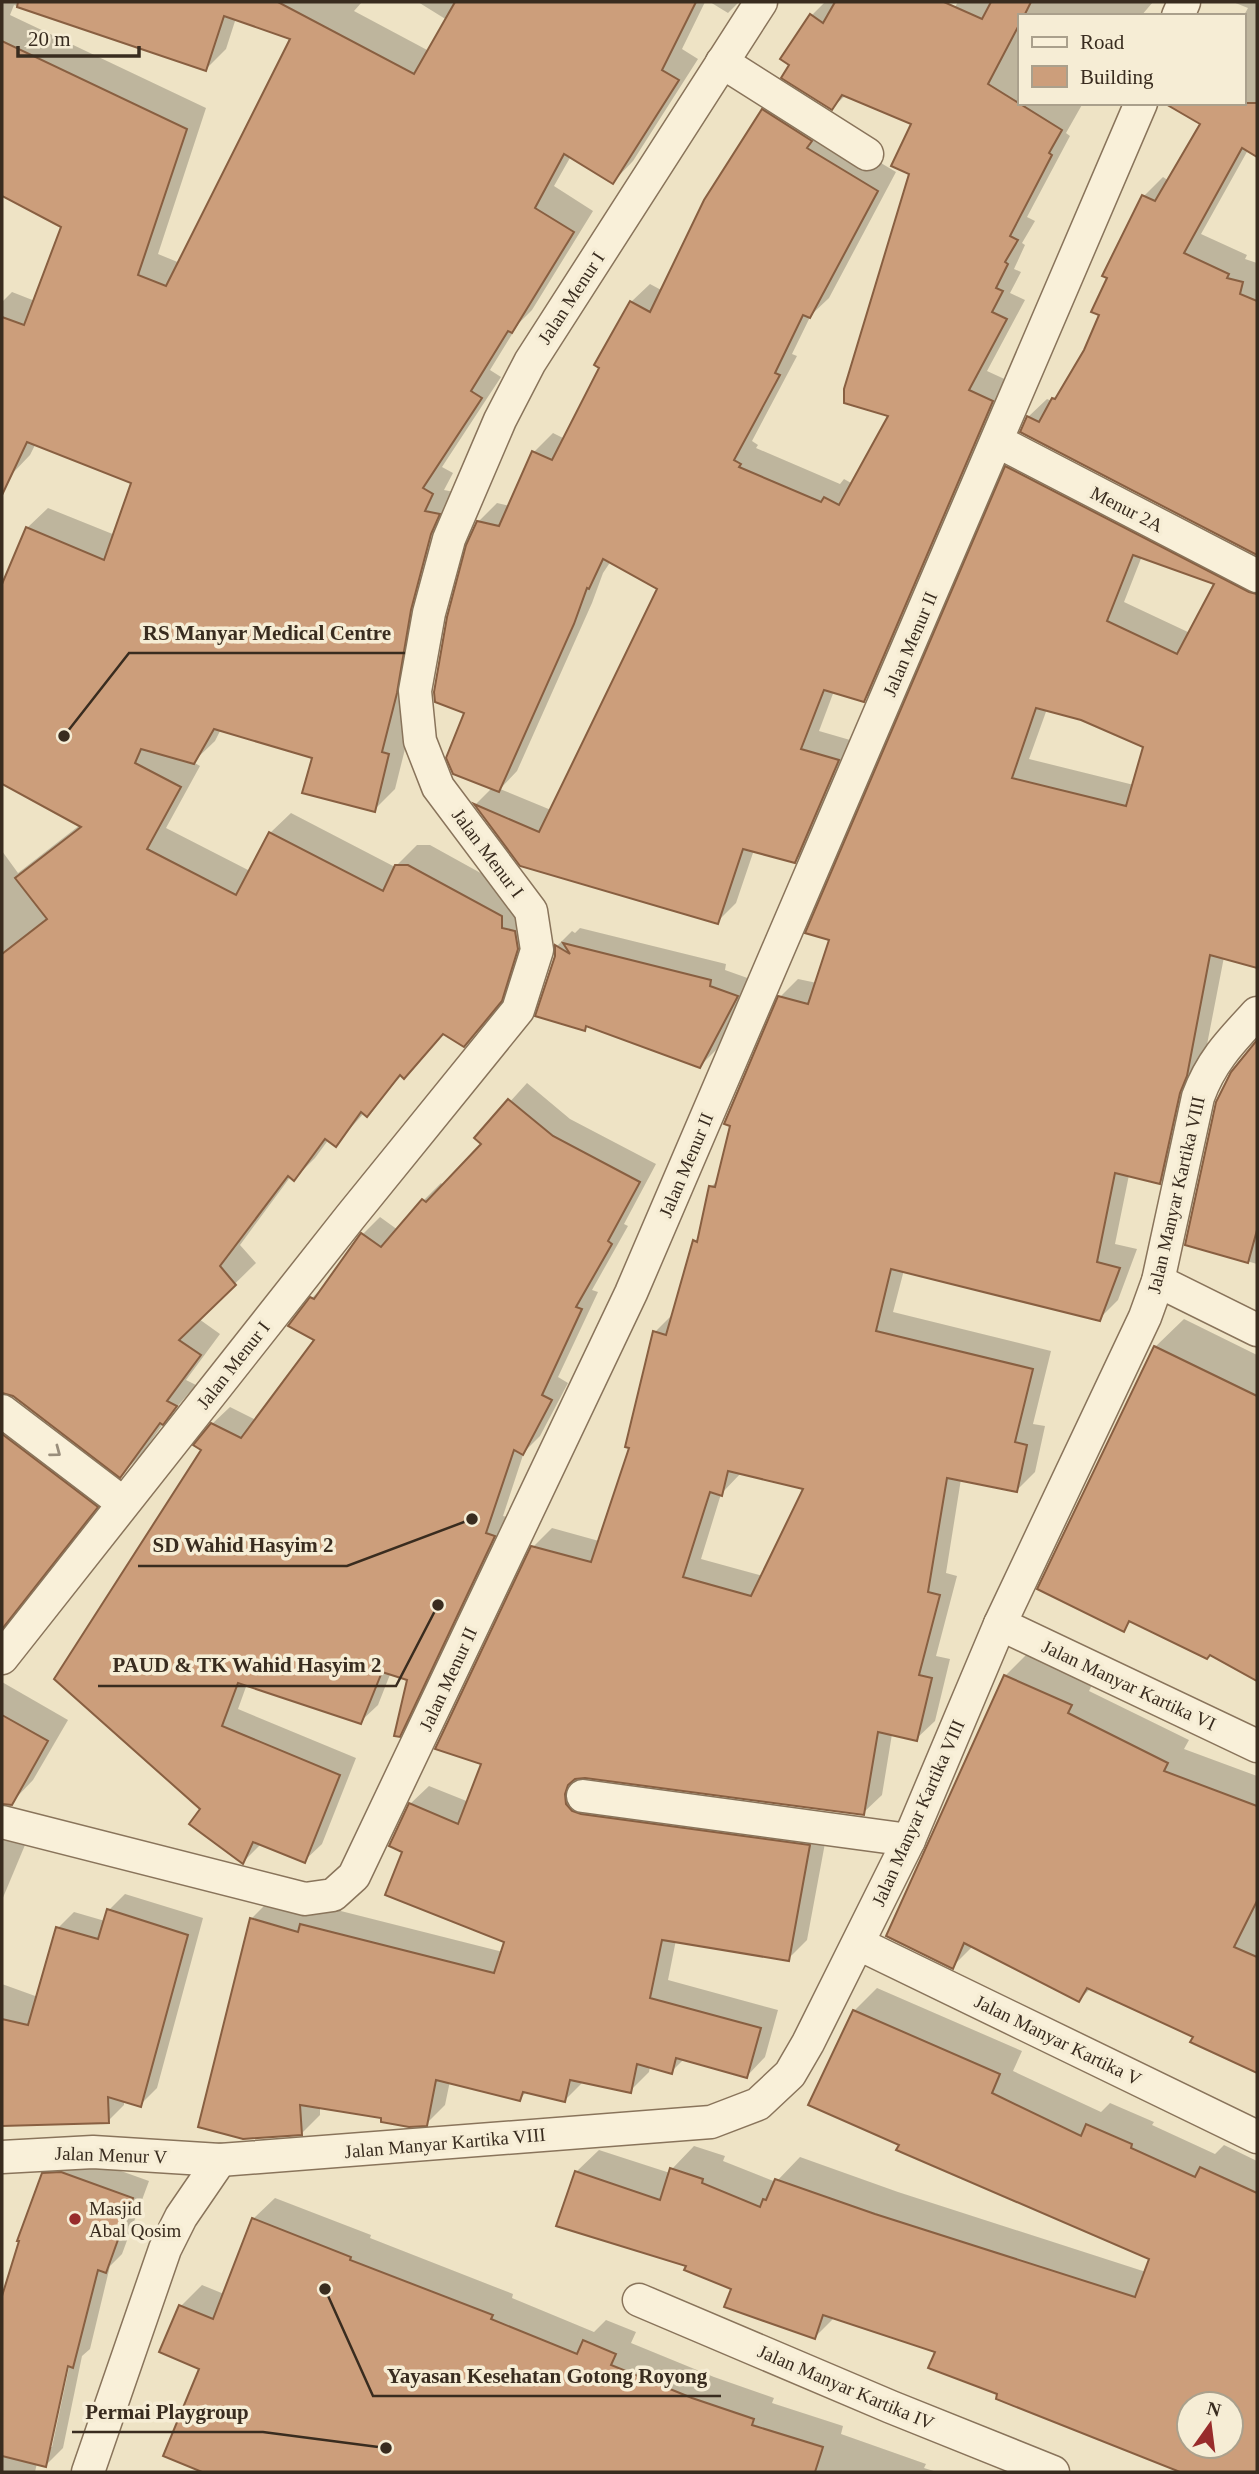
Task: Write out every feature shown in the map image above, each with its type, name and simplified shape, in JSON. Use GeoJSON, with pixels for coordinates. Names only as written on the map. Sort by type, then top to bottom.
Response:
{"type":"FeatureCollection","features":[{"type":"Feature","properties":{"kind":"street","name":"Jalan Menur I"},"geometry":{"type":"LineString","coordinates":[[2,1658],[518,1010],[537,950],[531,911],[438,787],[420,741],[415,691],[429,613],[449,539],[500,420],[530,362],[761,2]]}},
{"type":"Feature","properties":{"kind":"street"},"geometry":{"type":"LineString","coordinates":[[722,62],[867,154]]}},
{"type":"Feature","properties":{"kind":"street","name":"Jalan Menur II"},"geometry":{"type":"LineString","coordinates":[[2,1822],[305,1899],[333,1895],[354,1876],[631,1293],[1140,105]]}},
{"type":"Feature","properties":{"kind":"street","name":"Menur 2A"},"geometry":{"type":"LineString","coordinates":[[997,441],[1257,576]]}},
{"type":"Feature","properties":{"kind":"street","name":"Jalan Manyar Kartika VIII"},"geometry":{"type":"LineString","coordinates":[[220,2160],[711,2122],[758,2104],[790,2074],[859,1944],[909,1840],[1000,1624],[1145,1317],[1158,1281],[1198,1097],[1207,1073],[1225,1047],[1257,1013]]}},
{"type":"Feature","properties":{"kind":"street"},"geometry":{"type":"LineString","coordinates":[[1158,1281],[1257,1330]]}},
{"type":"Feature","properties":{"kind":"street"},"geometry":{"type":"LineString","coordinates":[[2,1411],[123,1503]]}},
{"type":"Feature","properties":{"kind":"street","name":"Jalan Manyar Kartika VI"},"geometry":{"type":"LineString","coordinates":[[1000,1624],[1257,1746]]}},
{"type":"Feature","properties":{"kind":"street"},"geometry":{"type":"LineString","coordinates":[[583,1796],[909,1840]]}},
{"type":"Feature","properties":{"kind":"street","name":"Jalan Manyar Kartika V"},"geometry":{"type":"LineString","coordinates":[[859,1944],[1257,2137]]}},
{"type":"Feature","properties":{"kind":"street","name":"Jalan Menur V"},"geometry":{"type":"LineString","coordinates":[[2,2157],[93,2151],[220,2160]]}},
{"type":"Feature","properties":{"kind":"street"},"geometry":{"type":"LineString","coordinates":[[88,2472],[165,2249],[181,2217],[220,2160]]}},
{"type":"Feature","properties":{"kind":"street","name":"Jalan Manyar Kartika IV"},"geometry":{"type":"LineString","coordinates":[[639,2300],[891,2407],[1053,2472]]}},
{"type":"Feature","properties":{"kind":"building"},"geometry":{"type":"Polygon","coordinates":[[[18,2],[278,2],[414,74],[455,2],[696,2],[662,70],[679,80],[613,184],[564,154],[535,208],[574,232],[512,333],[508,331],[471,391],[482,398],[423,488],[433,494],[425,511],[440,514],[431,534],[411,610],[397,693],[382,752],[389,754],[375,812],[302,793],[312,758],[214,729],[194,764],[141,749],[135,763],[181,787],[147,849],[236,895],[269,832],[383,891],[395,865],[408,865],[502,916],[502,928],[515,931],[518,949],[502,1001],[464,1047],[443,1034],[404,1079],[400,1075],[367,1117],[361,1112],[336,1147],[325,1139],[294,1181],[288,1176],[220,1266],[236,1285],[179,1340],[201,1355],[167,1401],[177,1406],[163,1425],[160,1423],[120,1478],[13,1396],[2,1393],[2,954],[47,919],[15,878],[81,827],[2,784],[2,584],[26,527],[104,560],[131,483],[27,442],[2,495],[2,317],[24,325],[61,227],[2,196],[2,41],[187,129],[138,275],[166,286],[290,39],[224,16],[206,71],[17,7],[18,2]]]}},
{"type":"Feature","properties":{"kind":"building"},"geometry":{"type":"Polygon","coordinates":[[[835,2],[944,2],[982,19],[991,2],[1031,2],[1025,14],[1018,14],[1018,27],[988,84],[1062,130],[1010,236],[1018,240],[1005,262],[1008,264],[996,288],[1003,291],[992,312],[1007,319],[969,390],[993,401],[864,702],[824,690],[801,749],[839,760],[795,863],[743,849],[718,924],[520,866],[474,804],[539,832],[657,589],[603,559],[589,589],[587,588],[574,624],[499,792],[453,774],[446,758],[464,713],[435,702],[434,692],[447,617],[466,545],[477,521],[499,526],[532,451],[552,460],[599,368],[594,365],[630,301],[650,312],[704,200],[762,109],[812,141],[807,148],[878,191],[810,318],[803,315],[775,373],[780,375],[734,460],[741,464],[739,467],[821,502],[824,497],[839,505],[888,416],[844,403],[844,389],[909,174],[891,166],[911,124],[842,95],[832,110],[781,78],[789,65],[780,59],[810,14],[823,23],[835,2]]]}},
{"type":"Feature","properties":{"kind":"building"},"geometry":{"type":"Polygon","coordinates":[[[1257,103],[1257,157],[1242,148],[1184,253],[1229,274],[1227,278],[1243,282],[1240,294],[1257,301],[1257,555],[1020,432],[1027,416],[1039,422],[1084,350],[1099,315],[1091,312],[1107,278],[1102,276],[1142,195],[1155,201],[1200,124],[1167,105],[1257,103]]]}},
{"type":"Feature","properties":{"kind":"building"},"geometry":{"type":"Polygon","coordinates":[[[1005,466],[1257,594],[1257,968],[1210,955],[1187,1076],[1180,1093],[1160,1184],[1115,1173],[1097,1262],[1120,1268],[1100,1321],[891,1269],[876,1331],[1033,1369],[1015,1442],[1027,1445],[1017,1492],[947,1478],[928,1592],[940,1595],[919,1675],[932,1678],[917,1741],[878,1732],[864,1815],[585,1778],[575,1779],[568,1785],[566,1804],[572,1811],[581,1814],[810,1845],[789,1961],[662,1940],[650,1998],[761,2028],[747,2078],[676,2058],[672,2074],[637,2064],[631,2093],[570,2080],[565,2102],[523,2092],[520,2101],[436,2080],[427,2126],[409,2127],[381,2122],[381,2118],[300,2105],[302,2135],[243,2139],[198,2127],[250,1918],[298,1932],[300,1924],[494,1973],[504,1942],[385,1895],[402,1852],[389,1846],[409,1803],[458,1824],[481,1764],[435,1749],[531,1546],[591,1562],[629,1448],[625,1447],[653,1331],[666,1335],[693,1240],[697,1242],[709,1186],[715,1187],[730,1126],[724,1124],[778,996],[808,1004],[829,940],[805,933],[1005,466]],[[1133,555],[1107,621],[1177,654],[1214,584],[1133,555]],[[1036,708],[1012,778],[1126,806],[1143,747],[1081,720],[1036,708]],[[728,1471],[722,1496],[710,1492],[683,1577],[751,1596],[803,1489],[728,1471]]]}},
{"type":"Feature","properties":{"kind":"building"},"geometry":{"type":"Polygon","coordinates":[[[563,943],[711,980],[710,986],[738,996],[700,1068],[586,1026],[585,1031],[535,1016],[555,956],[555,945],[570,954],[563,943]]]}},
{"type":"Feature","properties":{"kind":"building"},"geometry":{"type":"Polygon","coordinates":[[[1257,1040],[1257,1230],[1248,1263],[1185,1245],[1216,1102],[1231,1072],[1257,1040]]]}},
{"type":"Feature","properties":{"kind":"building"},"geometry":{"type":"Polygon","coordinates":[[[508,1099],[553,1136],[640,1182],[608,1241],[612,1244],[576,1307],[582,1309],[542,1395],[552,1400],[523,1455],[514,1450],[486,1533],[495,1536],[400,1737],[394,1736],[407,1680],[382,1672],[361,1724],[238,1683],[222,1726],[340,1775],[305,1863],[253,1842],[243,1864],[189,1824],[200,1809],[54,1679],[201,1450],[193,1445],[211,1423],[241,1438],[314,1340],[288,1326],[310,1297],[314,1299],[361,1233],[381,1247],[422,1199],[426,1202],[481,1144],[474,1138],[508,1099]]]}},
{"type":"Feature","properties":{"kind":"building"},"geometry":{"type":"Polygon","coordinates":[[[1154,1346],[1257,1396],[1257,1681],[1210,1655],[1207,1659],[1129,1621],[1124,1632],[1037,1589],[1154,1346]]]}},
{"type":"Feature","properties":{"kind":"building"},"geometry":{"type":"Polygon","coordinates":[[[2,1434],[98,1507],[2,1629],[2,1434]]]}},
{"type":"Feature","properties":{"kind":"building"},"geometry":{"type":"Polygon","coordinates":[[[1004,1675],[1072,1705],[1068,1713],[1168,1763],[1164,1771],[1257,1806],[1257,1901],[1234,1947],[1257,1957],[1257,2073],[1190,2042],[1193,2037],[1087,1988],[1079,2002],[964,1943],[953,1969],[886,1936],[1004,1675]]]}},
{"type":"Feature","properties":{"kind":"building"},"geometry":{"type":"Polygon","coordinates":[[[2,1715],[48,1741],[12,1805],[2,1804],[2,1715]]]}},
{"type":"Feature","properties":{"kind":"building"},"geometry":{"type":"Polygon","coordinates":[[[107,1909],[188,1935],[141,2107],[108,2097],[109,2123],[2,2126],[2,2019],[28,2025],[56,1927],[98,1939],[107,1909]]]}},
{"type":"Feature","properties":{"kind":"building"},"geometry":{"type":"Polygon","coordinates":[[[853,2010],[1000,2074],[992,2093],[1081,2136],[1086,2124],[1132,2144],[1131,2148],[1195,2177],[1200,2167],[1257,2193],[1257,2472],[1180,2472],[996,2399],[997,2394],[928,2368],[935,2352],[823,2315],[815,2339],[724,2307],[731,2289],[684,2270],[686,2266],[556,2226],[575,2171],[660,2200],[670,2168],[703,2179],[702,2183],[760,2207],[775,2179],[875,2214],[1135,2297],[1149,2259],[896,2150],[899,2145],[808,2105],[853,2010]]]}},
{"type":"Feature","properties":{"kind":"building"},"geometry":{"type":"Polygon","coordinates":[[[61,2172],[133,2198],[106,2273],[98,2270],[73,2368],[68,2366],[46,2467],[2,2456],[2,2296],[17,2241],[42,2173],[61,2172]]]}},
{"type":"Feature","properties":{"kind":"building"},"geometry":{"type":"Polygon","coordinates":[[[252,2218],[351,2257],[350,2260],[493,2315],[491,2319],[577,2354],[583,2340],[616,2354],[611,2365],[692,2398],[754,2419],[752,2425],[823,2447],[815,2472],[202,2472],[163,2456],[199,2369],[159,2352],[179,2305],[213,2319],[252,2218]]]}},
{"type":"Feature","properties":{"kind":"place","name":"RS Manyar Medical Centre"},"geometry":{"type":"Point","coordinates":[64,736]}},
{"type":"Feature","properties":{"kind":"place","name":"SD Wahid Hasyim 2"},"geometry":{"type":"Point","coordinates":[472,1519]}},
{"type":"Feature","properties":{"kind":"place","name":"PAUD & TK Wahid Hasyim 2"},"geometry":{"type":"Point","coordinates":[438,1605]}},
{"type":"Feature","properties":{"kind":"place","name":"Masjid Abal Qosim"},"geometry":{"type":"Point","coordinates":[75,2219]}},
{"type":"Feature","properties":{"kind":"place","name":"Yayasan Kesehatan Gotong Royong"},"geometry":{"type":"Point","coordinates":[325,2289]}},
{"type":"Feature","properties":{"kind":"place","name":"Permai Playgroup"},"geometry":{"type":"Point","coordinates":[386,2448]}}]}
